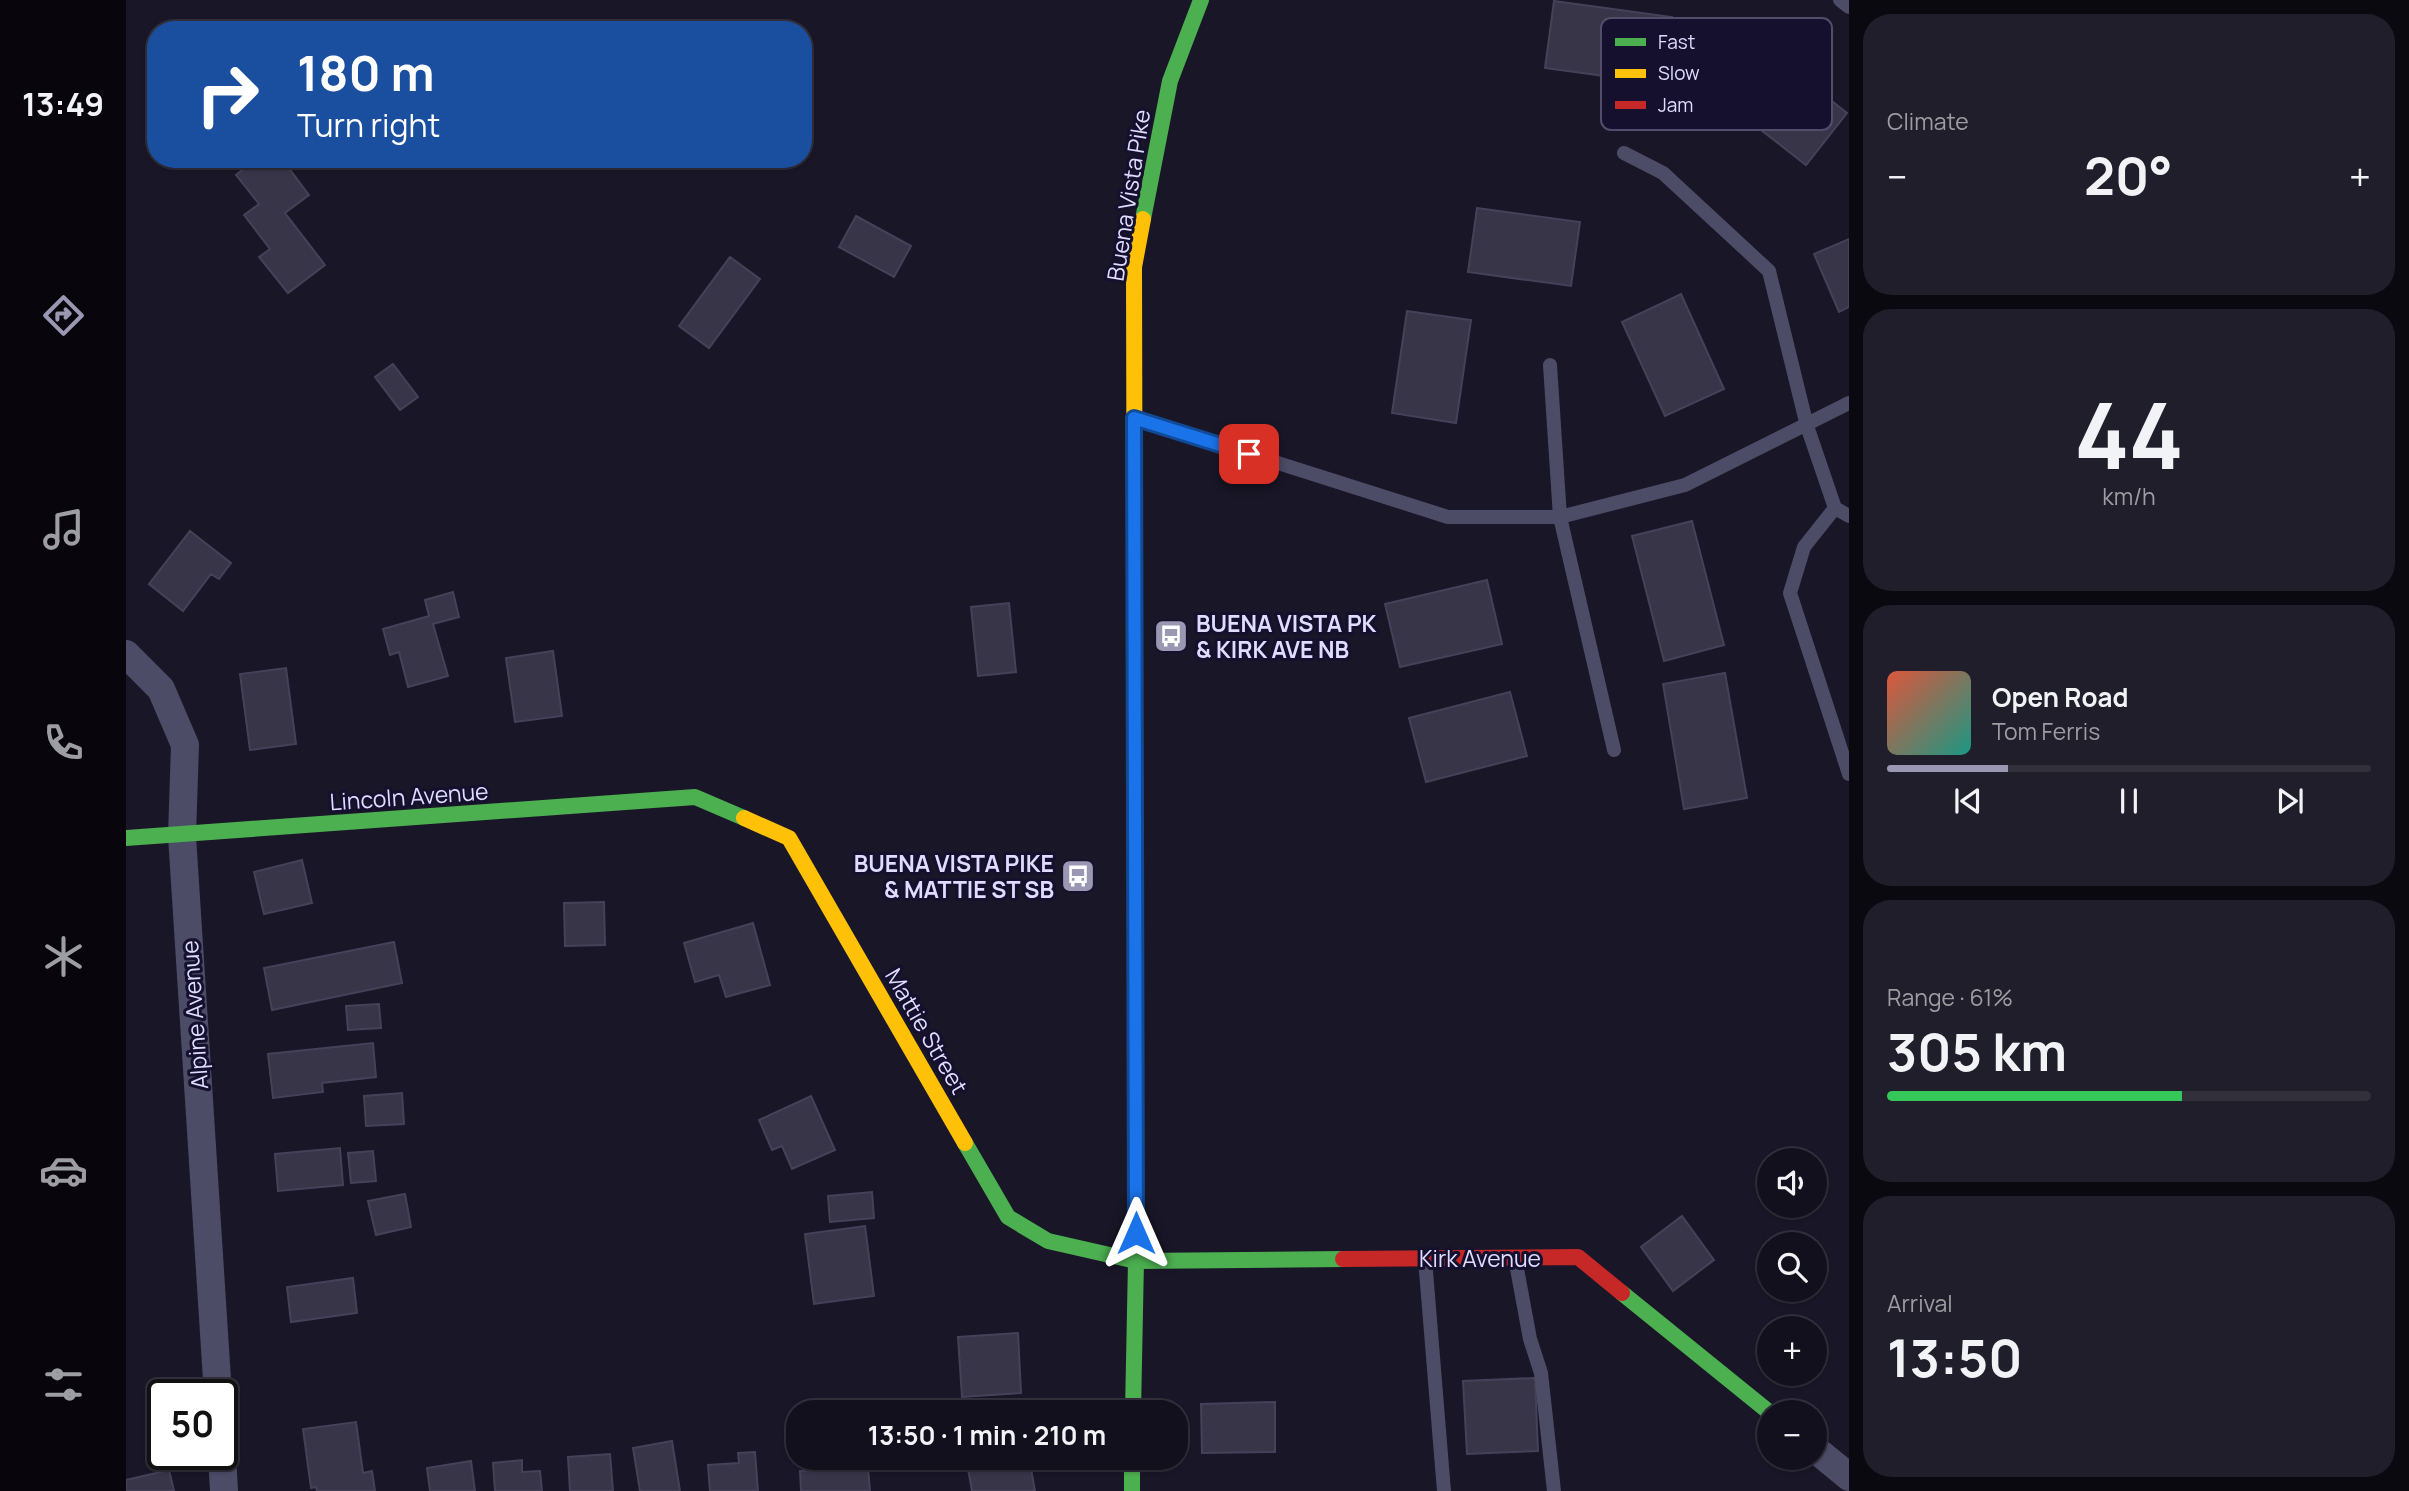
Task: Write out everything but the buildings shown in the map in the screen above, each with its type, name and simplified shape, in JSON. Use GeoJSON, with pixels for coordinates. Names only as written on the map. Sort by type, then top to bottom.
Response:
{"type":"FeatureCollection","features":[{"type":"Feature","properties":{"kind":"street","name":"Buena Vista Pike"},"geometry":{"type":"LineString","coordinates":[[1133,1400],[1136,1261],[1134,267],[1170,81],[1201,0]]}},
{"type":"Feature","properties":{"kind":"street","name":"Alpine Avenue"},"geometry":{"type":"LineString","coordinates":[[126,654],[161,689],[185,745],[183,836],[217,1379]]}},
{"type":"Feature","properties":{"kind":"street","name":"Mattie Street"},"geometry":{"type":"LineString","coordinates":[[695,797],[789,838],[1008,1217],[1048,1241],[1136,1261]]}},
{"type":"Feature","properties":{"kind":"street","name":"Lincoln Avenue"},"geometry":{"type":"LineString","coordinates":[[126,838],[183,836],[695,797]]}},
{"type":"Feature","properties":{"kind":"street","name":"Kirk Avenue"},"geometry":{"type":"LineString","coordinates":[[1136,1261],[1578,1257],[1757,1402]]}},
{"type":"Feature","properties":{"kind":"street"},"geometry":{"type":"LineString","coordinates":[[1827,1459],[1849,1476]]}},
{"type":"Feature","properties":{"kind":"street"},"geometry":{"type":"LineString","coordinates":[[223,1470],[224,1491]]}},
{"type":"Feature","properties":{"kind":"street"},"geometry":{"type":"LineString","coordinates":[[1132,1470],[1132,1491]]}},
{"type":"Feature","properties":{"kind":"lane"},"geometry":{"type":"LineString","coordinates":[[1840,0],[1849,7]]}},
{"type":"Feature","properties":{"kind":"lane"},"geometry":{"type":"LineString","coordinates":[[1624,153],[1663,173],[1769,271],[1807,426],[1835,508],[1849,516]]}},
{"type":"Feature","properties":{"kind":"lane"},"geometry":{"type":"LineString","coordinates":[[1549,365],[1560,517],[1614,750]]}},
{"type":"Feature","properties":{"kind":"lane"},"geometry":{"type":"LineString","coordinates":[[1134,418],[1448,517],[1560,517],[1685,485],[1849,403]]}},
{"type":"Feature","properties":{"kind":"lane"},"geometry":{"type":"LineString","coordinates":[[1835,508],[1804,547],[1790,593],[1849,774]]}},
{"type":"Feature","properties":{"kind":"lane"},"geometry":{"type":"LineString","coordinates":[[1425,1258],[1444,1491]]}},
{"type":"Feature","properties":{"kind":"lane"},"geometry":{"type":"LineString","coordinates":[[1515,1258],[1530,1339],[1541,1373],[1553,1491]]}},
{"type":"Feature","properties":{"kind":"traffic: fast"},"geometry":{"type":"LineString","coordinates":[[1143,219],[1170,81],[1201,0]]}},
{"type":"Feature","properties":{"kind":"traffic: fast"},"geometry":{"type":"LineString","coordinates":[[1133,1400],[1136,1261],[1135,704]]}},
{"type":"Feature","properties":{"kind":"traffic: fast"},"geometry":{"type":"LineString","coordinates":[[126,838],[695,797],[744,818]]}},
{"type":"Feature","properties":{"kind":"traffic: fast"},"geometry":{"type":"LineString","coordinates":[[965,1143],[1008,1217],[1048,1241],[1136,1261],[1343,1259]]}},
{"type":"Feature","properties":{"kind":"traffic: fast"},"geometry":{"type":"LineString","coordinates":[[1622,1293],[1757,1402]]}},
{"type":"Feature","properties":{"kind":"traffic: fast"},"geometry":{"type":"LineString","coordinates":[[1132,1470],[1132,1491]]}},
{"type":"Feature","properties":{"kind":"traffic: slow"},"geometry":{"type":"LineString","coordinates":[[1135,704],[1134,267],[1143,219]]}},
{"type":"Feature","properties":{"kind":"traffic: slow"},"geometry":{"type":"LineString","coordinates":[[744,818],[789,838],[965,1143]]}},
{"type":"Feature","properties":{"kind":"traffic: jam"},"geometry":{"type":"LineString","coordinates":[[1343,1259],[1578,1257],[1622,1293]]}},
{"type":"Feature","properties":{"kind":"place","name":"BUENA VISTA PK & KIRK AVE NB"},"geometry":{"type":"Point","coordinates":[1171,636]}},
{"type":"Feature","properties":{"kind":"place","name":"BUENA VISTA PIKE & MATTIE ST SB"},"geometry":{"type":"Point","coordinates":[1078,876]}},
{"type":"Feature","properties":{"kind":"route"},"geometry":{"type":"LineString","coordinates":[[1136,1233],[1134,418],[1249,454]]}}]}
